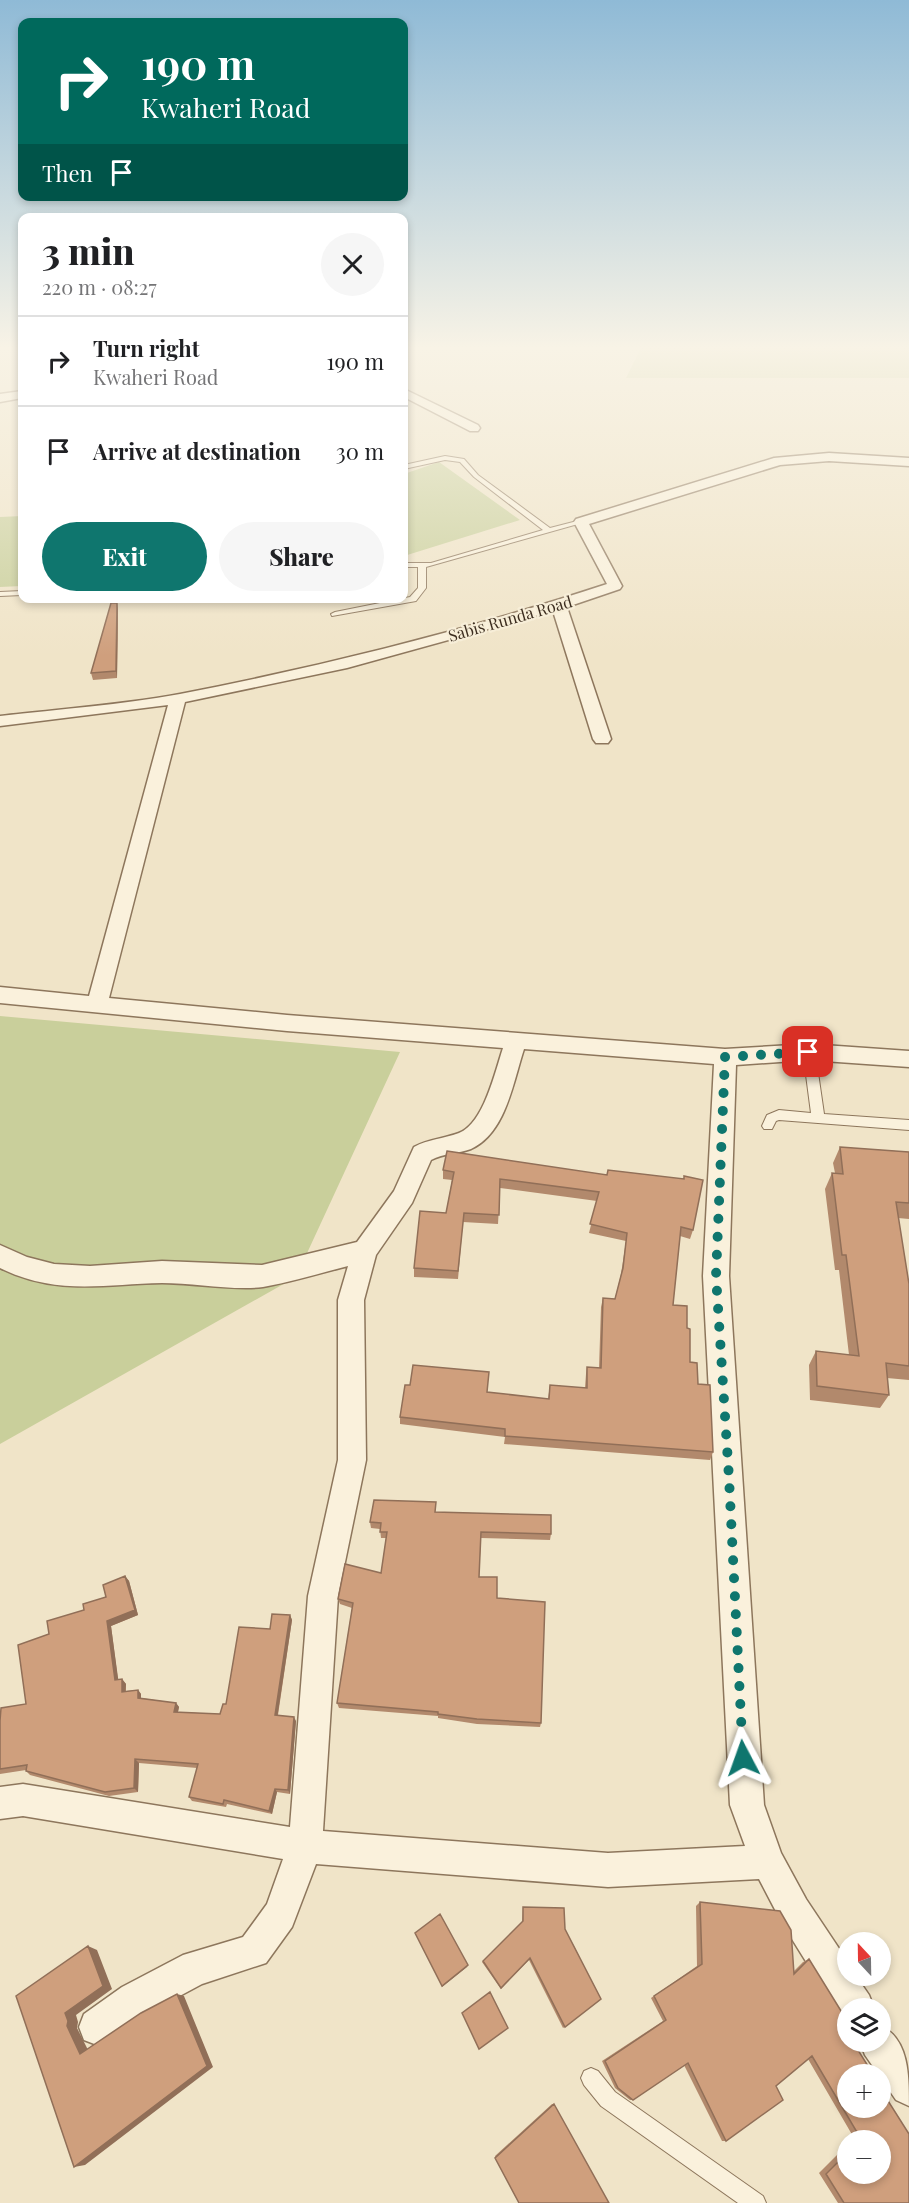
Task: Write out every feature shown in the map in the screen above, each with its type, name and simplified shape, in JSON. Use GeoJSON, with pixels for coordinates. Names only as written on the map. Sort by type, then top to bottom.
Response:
{"type":"FeatureCollection","features":[{"type":"Feature","properties":{"kind":"street"},"geometry":{"type":"LineString","coordinates":[[581,522],[779,461],[830,457],[909,462]]}},
{"type":"Feature","properties":{"kind":"street","name":"Sabis Runda Road"},"geometry":{"type":"LineString","coordinates":[[0,721],[178,699],[347,663],[559,605],[615,586],[581,522]]}},
{"type":"Feature","properties":{"kind":"street"},"geometry":{"type":"LineString","coordinates":[[559,605],[602,740]]}},
{"type":"Feature","properties":{"kind":"street"},"geometry":{"type":"LineString","coordinates":[[97,1005],[178,699]]}},
{"type":"Feature","properties":{"kind":"street"},"geometry":{"type":"LineString","coordinates":[[0,995],[516,1041],[725,1057],[808,1052],[909,1059]]}},
{"type":"Feature","properties":{"kind":"street"},"geometry":{"type":"LineString","coordinates":[[97,2027],[135,2000],[196,1968],[254,1951],[280,1915],[305,1846],[323,1596],[352,1460],[351,1300],[365,1251],[404,1196],[422,1154],[433,1148],[463,1142],[472,1137],[490,1118],[516,1041]]}},
{"type":"Feature","properties":{"kind":"street"},"geometry":{"type":"LineString","coordinates":[[725,1057],[716,1276],[747,1805],[768,1862],[794,1911],[850,1998]]}},
{"type":"Feature","properties":{"kind":"street"},"geometry":{"type":"LineString","coordinates":[[0,1256],[22,1267],[54,1275],[90,1277],[162,1272],[262,1276],[365,1251]]}},
{"type":"Feature","properties":{"kind":"street"},"geometry":{"type":"LineString","coordinates":[[0,1803],[23,1800],[305,1846],[608,1870],[768,1862]]}},
{"type":"Feature","properties":{"kind":"street"},"geometry":{"type":"LineString","coordinates":[[885,2052],[909,2087]]}},
{"type":"Feature","properties":{"kind":"lane"},"geometry":{"type":"LineString","coordinates":[[408,466],[445,458],[462,460],[469,465],[476,476],[549,531]]}},
{"type":"Feature","properties":{"kind":"lane"},"geometry":{"type":"LineString","coordinates":[[408,565],[431,565],[581,522]]}},
{"type":"Feature","properties":{"kind":"lane"},"geometry":{"type":"LineString","coordinates":[[408,600],[420,593],[423,587],[422,565]]}},
{"type":"Feature","properties":{"kind":"lane"},"geometry":{"type":"LineString","coordinates":[[0,594],[18,593]]}},
{"type":"Feature","properties":{"kind":"lane"},"geometry":{"type":"LineString","coordinates":[[335,614],[392,603]]}},
{"type":"Feature","properties":{"kind":"lane"},"geometry":{"type":"LineString","coordinates":[[808,1052],[818,1117]]}},
{"type":"Feature","properties":{"kind":"lane"},"geometry":{"type":"LineString","coordinates":[[768,1126],[771,1119],[779,1115],[909,1125]]}},
{"type":"Feature","properties":{"kind":"lane"},"geometry":{"type":"LineString","coordinates":[[591,2078],[608,2099],[633,2119],[756,2203]]}},
{"type":"Feature","properties":{"kind":"green space"},"geometry":{"type":"Polygon","coordinates":[[[439,462],[520,520],[408,555],[408,473],[439,462]]]}},
{"type":"Feature","properties":{"kind":"green space"},"geometry":{"type":"Polygon","coordinates":[[[18,516],[18,586],[0,587],[0,517],[18,516]]]}},
{"type":"Feature","properties":{"kind":"green space"},"geometry":{"type":"Polygon","coordinates":[[[0,1016],[400,1052],[296,1277],[0,1444],[0,1016]]]}},
{"type":"Feature","properties":{"kind":"building"},"geometry":{"type":"Polygon","coordinates":[[[111,603],[117,603],[116,671],[91,673],[111,603]]]}},
{"type":"Feature","properties":{"kind":"building"},"geometry":{"type":"Polygon","coordinates":[[[840,1147],[909,1152],[909,1203],[896,1202],[909,1284],[909,1366],[886,1363],[889,1395],[817,1386],[816,1351],[859,1356],[846,1255],[842,1255],[832,1173],[843,1174],[840,1147]]]}},
{"type":"Feature","properties":{"kind":"building"},"geometry":{"type":"Polygon","coordinates":[[[447,1151],[607,1175],[608,1170],[684,1179],[684,1176],[703,1180],[693,1230],[681,1227],[673,1305],[687,1306],[690,1362],[697,1363],[698,1384],[710,1385],[713,1452],[505,1436],[505,1429],[400,1417],[405,1385],[410,1385],[413,1365],[489,1372],[487,1392],[549,1399],[550,1385],[587,1388],[587,1367],[601,1368],[603,1298],[615,1299],[623,1268],[627,1233],[590,1224],[599,1192],[500,1179],[499,1215],[464,1213],[458,1271],[414,1268],[420,1211],[446,1213],[454,1172],[443,1170],[447,1151]]]}},
{"type":"Feature","properties":{"kind":"building"},"geometry":{"type":"Polygon","coordinates":[[[374,1500],[436,1502],[435,1512],[551,1515],[551,1534],[481,1532],[479,1577],[497,1577],[497,1598],[545,1602],[541,1723],[477,1719],[438,1714],[438,1712],[337,1703],[353,1603],[338,1599],[345,1564],[381,1573],[387,1532],[380,1532],[381,1523],[370,1522],[374,1500]]]}},
{"type":"Feature","properties":{"kind":"building"},"geometry":{"type":"Polygon","coordinates":[[[125,1576],[135,1610],[107,1621],[115,1680],[122,1679],[122,1692],[138,1690],[138,1698],[176,1703],[174,1712],[220,1714],[223,1704],[226,1704],[239,1627],[270,1629],[272,1614],[290,1615],[275,1715],[294,1717],[288,1790],[275,1789],[269,1811],[224,1800],[223,1804],[189,1797],[198,1764],[135,1759],[134,1788],[105,1792],[26,1771],[27,1765],[0,1769],[1,1708],[26,1704],[18,1645],[49,1634],[47,1621],[84,1610],[83,1604],[106,1597],[103,1585],[125,1576]]]}},
{"type":"Feature","properties":{"kind":"building"},"geometry":{"type":"Polygon","coordinates":[[[700,1902],[780,1911],[791,1930],[794,1974],[809,1959],[837,2004],[837,2052],[859,2052],[867,2064],[837,2064],[837,2098],[812,2056],[776,2086],[783,2100],[726,2141],[688,2063],[633,2100],[618,2088],[605,2061],[666,2020],[654,1996],[702,1964],[700,1902]]]}},
{"type":"Feature","properties":{"kind":"building"},"geometry":{"type":"Polygon","coordinates":[[[523,1907],[564,1908],[565,1929],[601,1999],[565,2027],[530,1958],[501,1988],[483,1961],[523,1921],[523,1907]]]}},
{"type":"Feature","properties":{"kind":"building"},"geometry":{"type":"Polygon","coordinates":[[[440,1914],[468,1965],[442,1986],[415,1933],[440,1914]]]}},
{"type":"Feature","properties":{"kind":"building"},"geometry":{"type":"Polygon","coordinates":[[[88,1946],[103,1986],[65,2013],[67,2026],[80,2054],[141,2013],[177,1994],[207,2066],[74,2167],[16,1996],[88,1946]]]}},
{"type":"Feature","properties":{"kind":"building"},"geometry":{"type":"Polygon","coordinates":[[[490,1992],[508,2028],[479,2049],[462,2013],[490,1992]]]}},
{"type":"Feature","properties":{"kind":"building"},"geometry":{"type":"Polygon","coordinates":[[[554,2104],[609,2203],[519,2203],[495,2158],[554,2104]]]}},
{"type":"Feature","properties":{"kind":"building"},"geometry":{"type":"Polygon","coordinates":[[[891,2105],[909,2134],[909,2203],[844,2203],[826,2174],[837,2163],[837,2184],[891,2184],[891,2130],[856,2130],[849,2118],[891,2118],[891,2105]]]}},
{"type":"Feature","properties":{"kind":"route"},"geometry":{"type":"LineString","coordinates":[[743,1758],[716,1276],[725,1057],[808,1052]]}}]}
